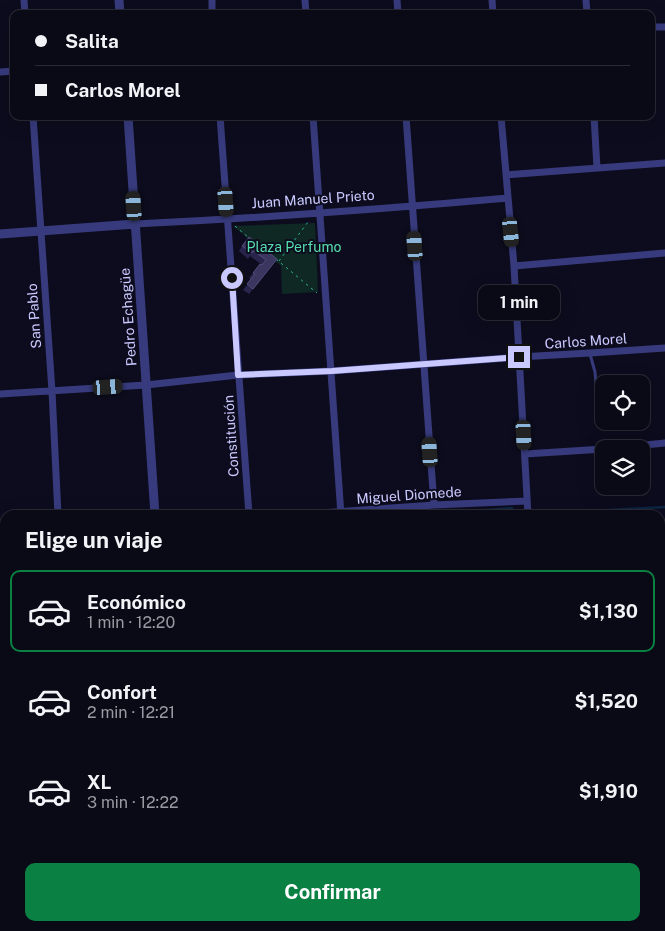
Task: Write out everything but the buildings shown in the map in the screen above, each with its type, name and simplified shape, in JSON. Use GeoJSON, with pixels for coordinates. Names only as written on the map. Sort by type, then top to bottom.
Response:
{"type":"FeatureCollection","features":[{"type":"Feature","properties":{"kind":"street","name":"San Pablo"},"geometry":{"type":"LineString","coordinates":[[33,120],[52,391],[58,510]]}},
{"type":"Feature","properties":{"kind":"street","name":"Pedro Echagüe"},"geometry":{"type":"LineString","coordinates":[[128,120],[155,510]]}},
{"type":"Feature","properties":{"kind":"street","name":"Constitución"},"geometry":{"type":"LineString","coordinates":[[220,120],[250,510]]}},
{"type":"Feature","properties":{"kind":"street"},"geometry":{"type":"LineString","coordinates":[[313,120],[317,212],[332,371],[341,510]]}},
{"type":"Feature","properties":{"kind":"street"},"geometry":{"type":"LineString","coordinates":[[406,120],[434,505]]}},
{"type":"Feature","properties":{"kind":"street"},"geometry":{"type":"LineString","coordinates":[[501,120],[514,266],[528,510]]}},
{"type":"Feature","properties":{"kind":"street"},"geometry":{"type":"LineString","coordinates":[[594,120],[597,168]]}},
{"type":"Feature","properties":{"kind":"street"},"geometry":{"type":"LineString","coordinates":[[506,175],[665,163]]}},
{"type":"Feature","properties":{"kind":"street","name":"Juan Manuel Prieto"},"geometry":{"type":"LineString","coordinates":[[0,234],[508,198]]}},
{"type":"Feature","properties":{"kind":"street"},"geometry":{"type":"LineString","coordinates":[[514,266],[665,253]]}},
{"type":"Feature","properties":{"kind":"street","name":"Carlos Morel"},"geometry":{"type":"LineString","coordinates":[[0,394],[146,385],[238,375],[332,371],[665,348]]}},
{"type":"Feature","properties":{"kind":"street"},"geometry":{"type":"LineString","coordinates":[[650,444],[665,443]]}},
{"type":"Feature","properties":{"kind":"street"},"geometry":{"type":"LineString","coordinates":[[525,454],[595,450]]}},
{"type":"Feature","properties":{"kind":"street","name":"Miguel Diomede"},"geometry":{"type":"LineString","coordinates":[[376,510],[434,505],[527,501]]}},
{"type":"Feature","properties":{"kind":"lane"},"geometry":{"type":"LineString","coordinates":[[590,354],[595,375]]}},
{"type":"Feature","properties":{"kind":"path"},"geometry":{"type":"LineString","coordinates":[[279,262],[317,212]]}},
{"type":"Feature","properties":{"kind":"path"},"geometry":{"type":"LineString","coordinates":[[228,219],[250,238]]}},
{"type":"Feature","properties":{"kind":"path"},"geometry":{"type":"LineString","coordinates":[[271,256],[326,300]]}},
{"type":"Feature","properties":{"kind":"green space","name":"Plaza Perfumo"},"geometry":{"type":"Polygon","coordinates":[[[315,223],[318,292],[282,294],[281,266],[233,226],[315,223]]]}},
{"type":"Feature","properties":{"kind":"waterway"},"geometry":{"type":"LineString","coordinates":[[609,510],[665,507]]}},
{"type":"Feature","properties":{"kind":"waterway"},"geometry":{"type":"LineString","coordinates":[[487,510],[512,508]]}},
{"type":"Feature","properties":{"kind":"route"},"geometry":{"type":"LineString","coordinates":[[232,278],[238,375],[332,371],[519,357]]}}]}
